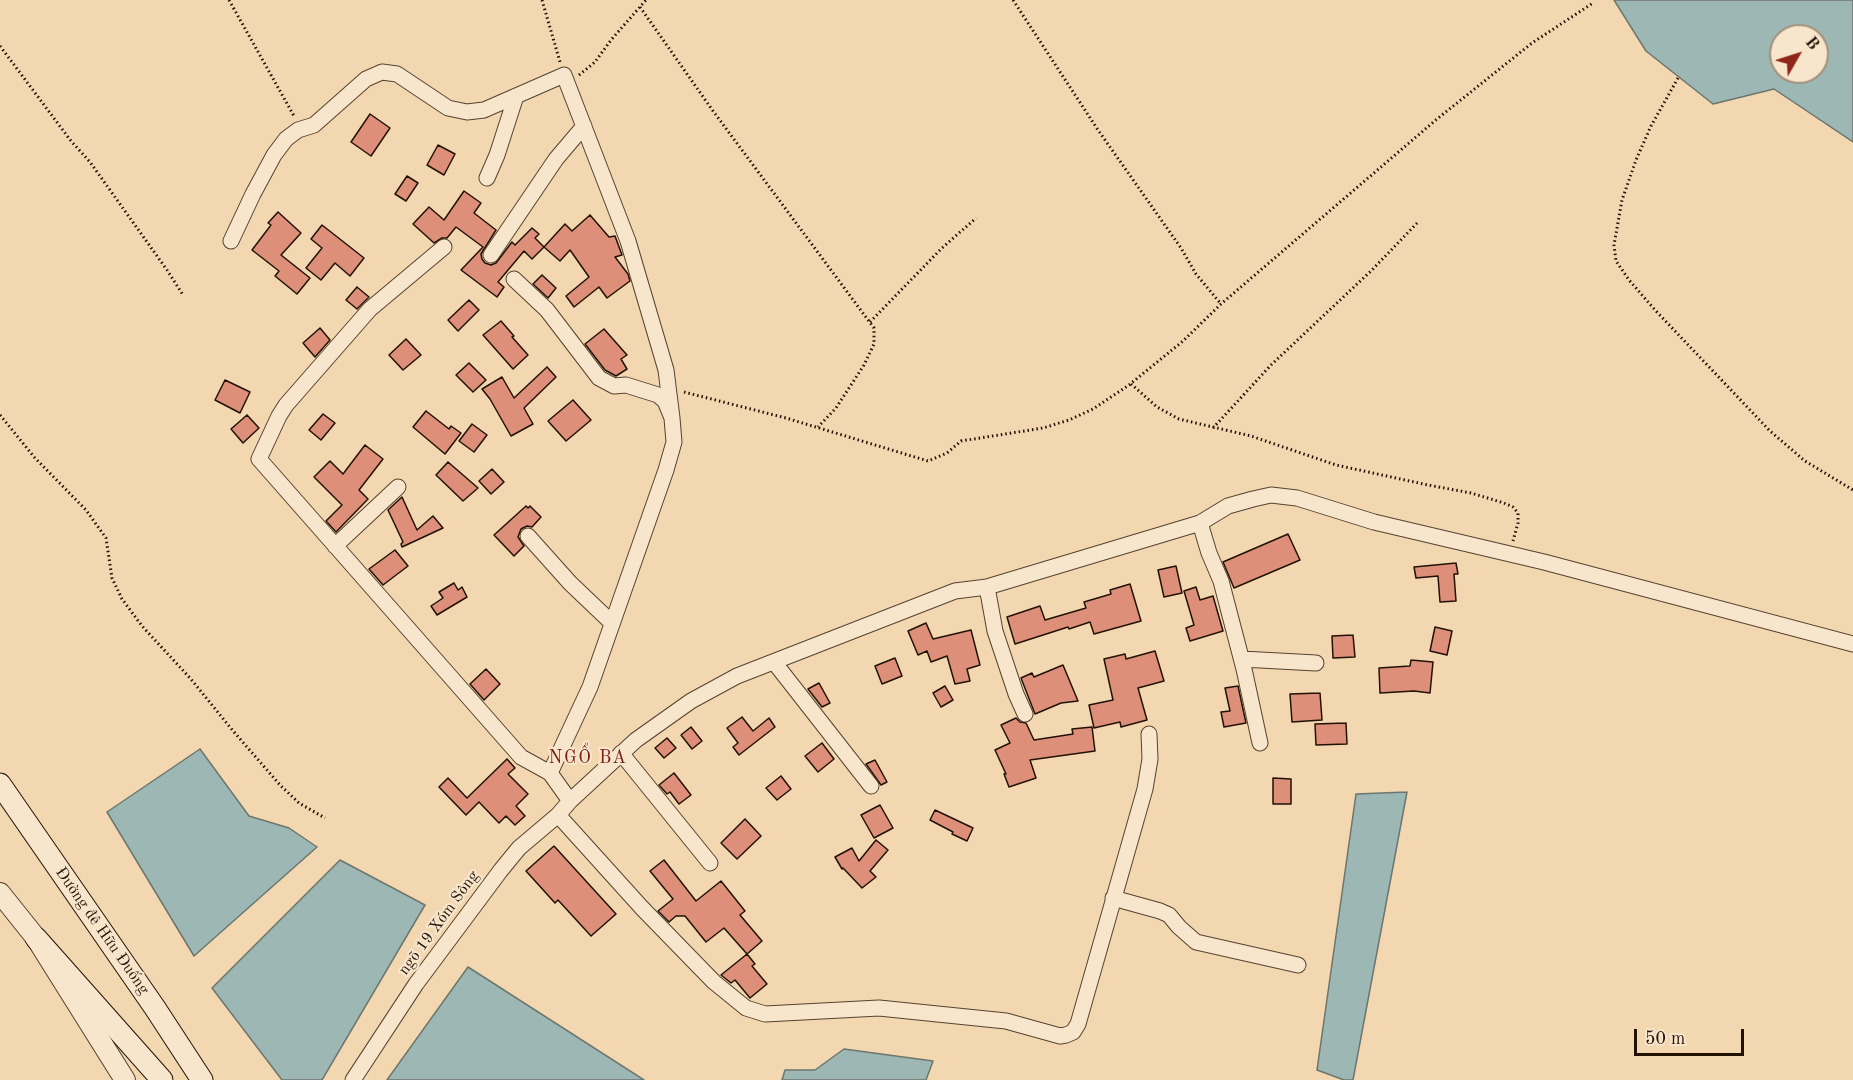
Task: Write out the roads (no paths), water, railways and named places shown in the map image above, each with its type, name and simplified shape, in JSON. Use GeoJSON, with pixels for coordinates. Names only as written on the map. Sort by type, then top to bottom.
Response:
{"type":"FeatureCollection","features":[{"type":"Feature","properties":{"kind":"main road","name":"Đường đê Hữu Đuống"},"geometry":{"type":"LineString","coordinates":[[0,784],[202,1080]]}},
{"type":"Feature","properties":{"kind":"main road"},"geometry":{"type":"LineString","coordinates":[[36,938],[162,1080]]}},
{"type":"Feature","properties":{"kind":"street"},"geometry":{"type":"LineString","coordinates":[[231,241],[242,214],[274,155],[286,139],[314,124],[366,80],[382,72],[398,74],[448,108],[467,112],[484,110],[566,78],[628,241],[666,370],[674,442],[590,687],[550,773]]}},
{"type":"Feature","properties":{"kind":"street"},"geometry":{"type":"LineString","coordinates":[[487,178],[516,96]]}},
{"type":"Feature","properties":{"kind":"street"},"geometry":{"type":"LineString","coordinates":[[491,255],[556,159],[584,126]]}},
{"type":"Feature","properties":{"kind":"street"},"geometry":{"type":"LineString","coordinates":[[444,247],[370,309],[286,405],[259,459],[521,757],[550,773],[570,801]]}},
{"type":"Feature","properties":{"kind":"street"},"geometry":{"type":"LineString","coordinates":[[514,279],[547,310],[599,378],[614,386],[626,385],[658,395],[665,400],[672,418]]}},
{"type":"Feature","properties":{"kind":"street"},"geometry":{"type":"LineString","coordinates":[[335,546],[398,488]]}},
{"type":"Feature","properties":{"kind":"street","name":"ngõ 19 Xóm Sông"},"geometry":{"type":"LineString","coordinates":[[353,1080],[416,984],[519,848],[558,815],[621,753],[691,701],[737,676],[955,591],[987,587],[1200,523],[1228,507],[1253,499],[1270,495],[1297,498],[1374,522],[1544,562],[1853,644]]}},
{"type":"Feature","properties":{"kind":"street"},"geometry":{"type":"LineString","coordinates":[[1200,523],[1221,581],[1242,659],[1260,743]]}},
{"type":"Feature","properties":{"kind":"street"},"geometry":{"type":"LineString","coordinates":[[528,536],[570,583],[612,623]]}},
{"type":"Feature","properties":{"kind":"street"},"geometry":{"type":"LineString","coordinates":[[987,587],[995,631],[1025,714]]}},
{"type":"Feature","properties":{"kind":"street"},"geometry":{"type":"LineString","coordinates":[[1242,659],[1316,663]]}},
{"type":"Feature","properties":{"kind":"street"},"geometry":{"type":"LineString","coordinates":[[774,662],[871,786]]}},
{"type":"Feature","properties":{"kind":"street"},"geometry":{"type":"LineString","coordinates":[[558,815],[627,892],[714,982],[746,1008],[765,1014],[879,1008],[1006,1021],[1060,1036],[1070,1034],[1078,1024],[1145,789],[1149,759],[1149,734]]}},
{"type":"Feature","properties":{"kind":"street"},"geometry":{"type":"LineString","coordinates":[[621,753],[710,862]]}},
{"type":"Feature","properties":{"kind":"street"},"geometry":{"type":"LineString","coordinates":[[0,893],[36,938],[125,1080]]}},
{"type":"Feature","properties":{"kind":"street"},"geometry":{"type":"LineString","coordinates":[[1113,898],[1169,915],[1196,942],[1298,965]]}},
{"type":"Feature","properties":{"kind":"water"},"geometry":{"type":"Polygon","coordinates":[[[1614,0],[1853,0],[1853,142],[1774,89],[1713,104],[1646,51],[1614,0]]]}},
{"type":"Feature","properties":{"kind":"water"},"geometry":{"type":"Polygon","coordinates":[[[200,749],[249,816],[289,828],[317,847],[194,956],[107,812],[200,749]]]}},
{"type":"Feature","properties":{"kind":"water"},"geometry":{"type":"Polygon","coordinates":[[[1407,792],[1353,1080],[1344,1080],[1317,1070],[1356,794],[1407,792]]]}},
{"type":"Feature","properties":{"kind":"water"},"geometry":{"type":"Polygon","coordinates":[[[340,860],[425,905],[322,1080],[282,1080],[212,988],[340,860]]]}},
{"type":"Feature","properties":{"kind":"water"},"geometry":{"type":"Polygon","coordinates":[[[468,967],[644,1080],[387,1080],[468,967]]]}},
{"type":"Feature","properties":{"kind":"water"},"geometry":{"type":"Polygon","coordinates":[[[844,1049],[933,1061],[926,1080],[782,1080],[785,1070],[815,1070],[844,1049]]]}},
{"type":"Feature","properties":{"kind":"district","name":"NGỔ BA"},"geometry":{"type":"Point","coordinates":[588,758]}}]}
